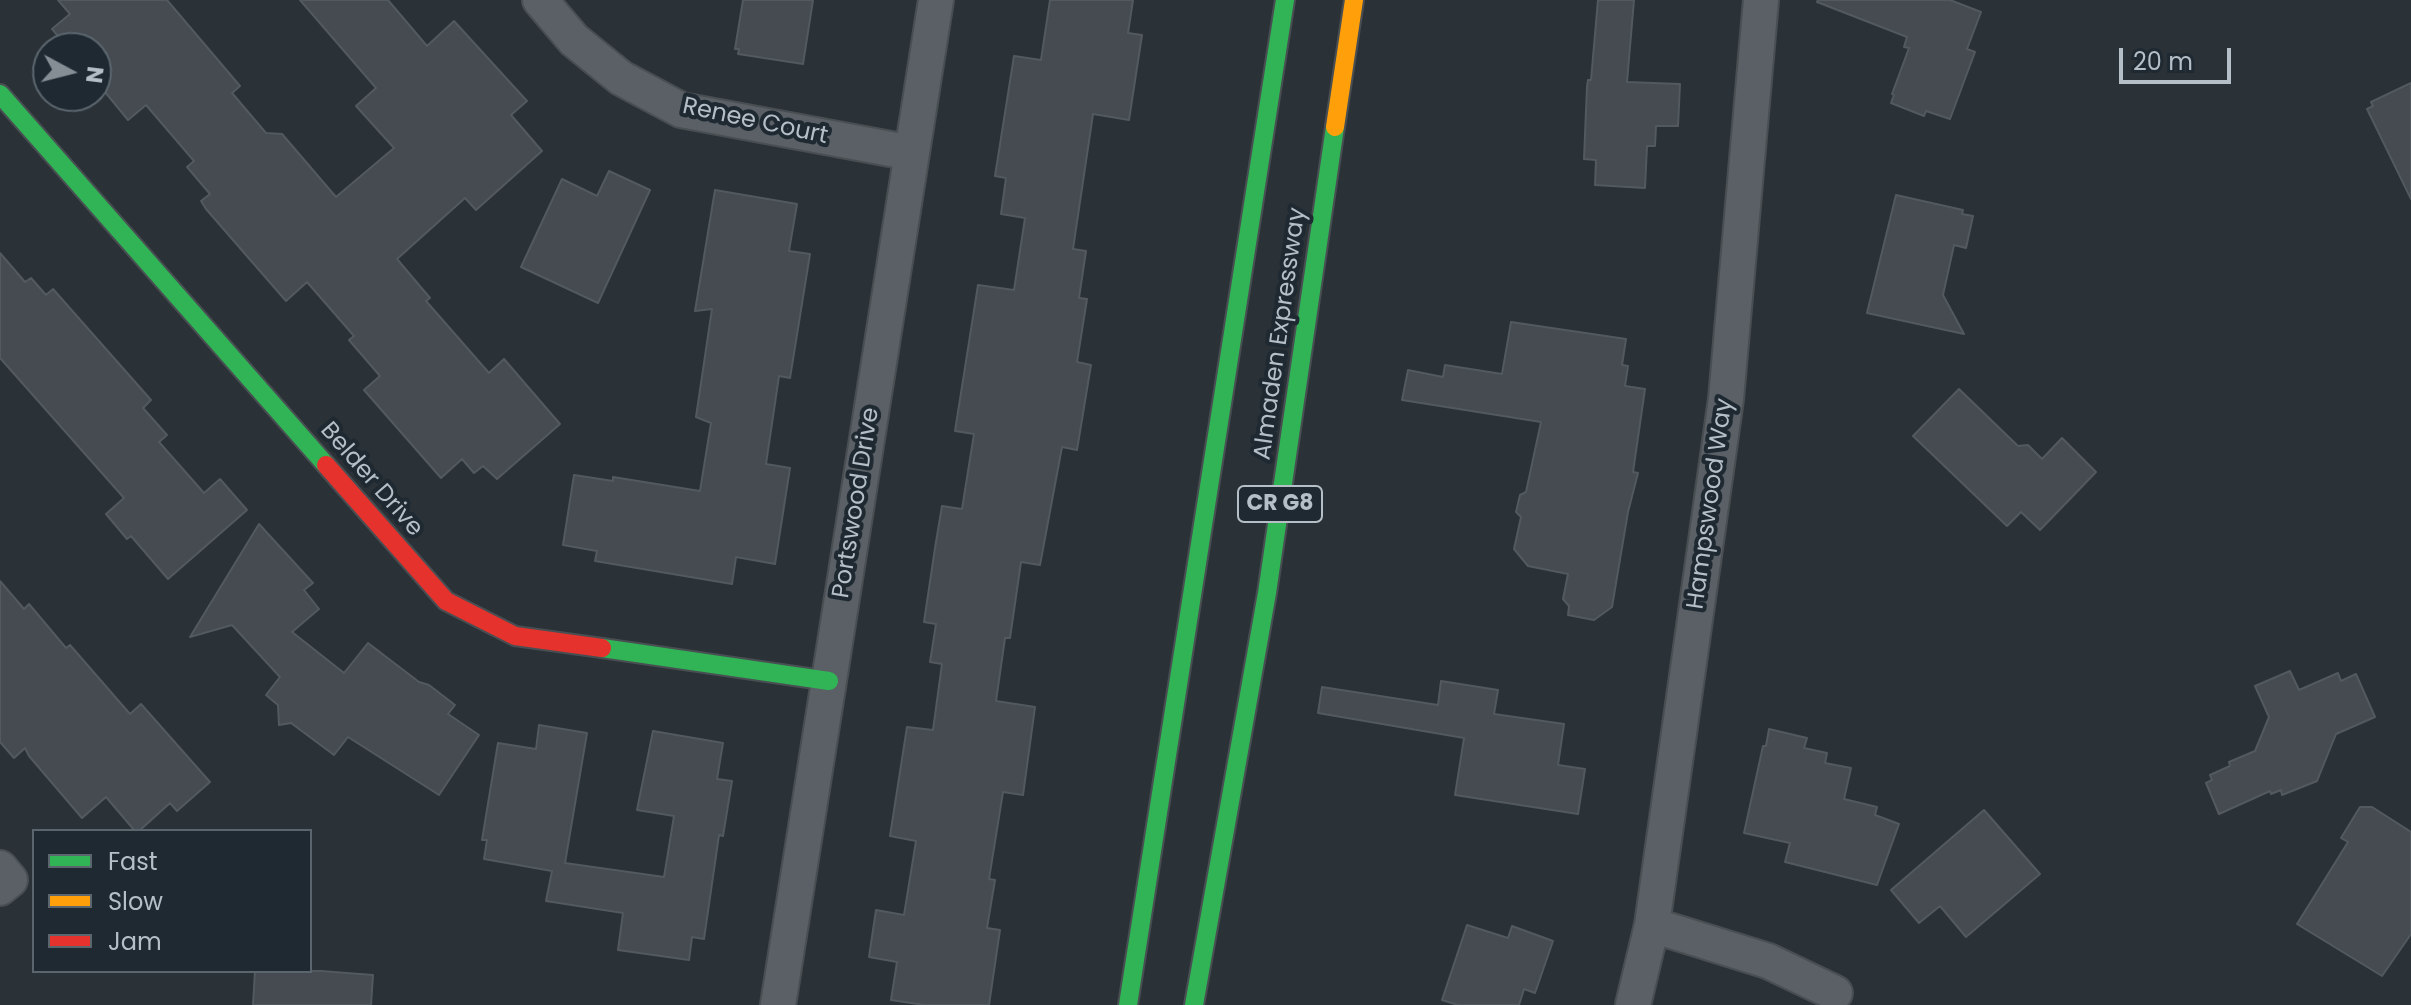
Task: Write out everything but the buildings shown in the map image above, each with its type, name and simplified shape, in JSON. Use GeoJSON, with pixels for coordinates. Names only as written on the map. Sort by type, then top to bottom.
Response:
{"type":"FeatureCollection","features":[{"type":"Feature","properties":{"kind":"main road","name":"Almaden Expressway"},"geometry":{"type":"LineString","coordinates":[[1128,1005],[1285,0]]}},
{"type":"Feature","properties":{"kind":"main road","name":"Almaden Expressway"},"geometry":{"type":"LineString","coordinates":[[1194,1005],[1267,593],[1354,0]]}},
{"type":"Feature","properties":{"kind":"main road","name":"Belder Drive"},"geometry":{"type":"LineString","coordinates":[[0,94],[446,601],[515,636],[829,681]]}},
{"type":"Feature","properties":{"kind":"street","name":"Renee Court"},"geometry":{"type":"LineString","coordinates":[[540,0],[574,40],[621,78],[681,110],[912,153]]}},
{"type":"Feature","properties":{"kind":"street","name":"Portswood Drive"},"geometry":{"type":"LineString","coordinates":[[778,1005],[936,0]]}},
{"type":"Feature","properties":{"kind":"street","name":"Hampswood Way"},"geometry":{"type":"LineString","coordinates":[[1633,1005],[1652,925],[1726,399],[1761,0]]}},
{"type":"Feature","properties":{"kind":"street"},"geometry":{"type":"LineString","coordinates":[[1652,925],[1768,961],[1835,993]]}},
{"type":"Feature","properties":{"kind":"traffic: fast"},"geometry":{"type":"LineString","coordinates":[[1128,1005],[1285,0]]}},
{"type":"Feature","properties":{"kind":"traffic: fast"},"geometry":{"type":"LineString","coordinates":[[0,94],[326,465]]}},
{"type":"Feature","properties":{"kind":"traffic: fast"},"geometry":{"type":"LineString","coordinates":[[1194,1005],[1267,593],[1335,127]]}},
{"type":"Feature","properties":{"kind":"traffic: fast"},"geometry":{"type":"LineString","coordinates":[[602,648],[829,681]]}},
{"type":"Feature","properties":{"kind":"traffic: slow"},"geometry":{"type":"LineString","coordinates":[[1335,127],[1354,0]]}},
{"type":"Feature","properties":{"kind":"traffic: jam"},"geometry":{"type":"LineString","coordinates":[[326,465],[446,601],[515,636],[602,648]]}}]}
